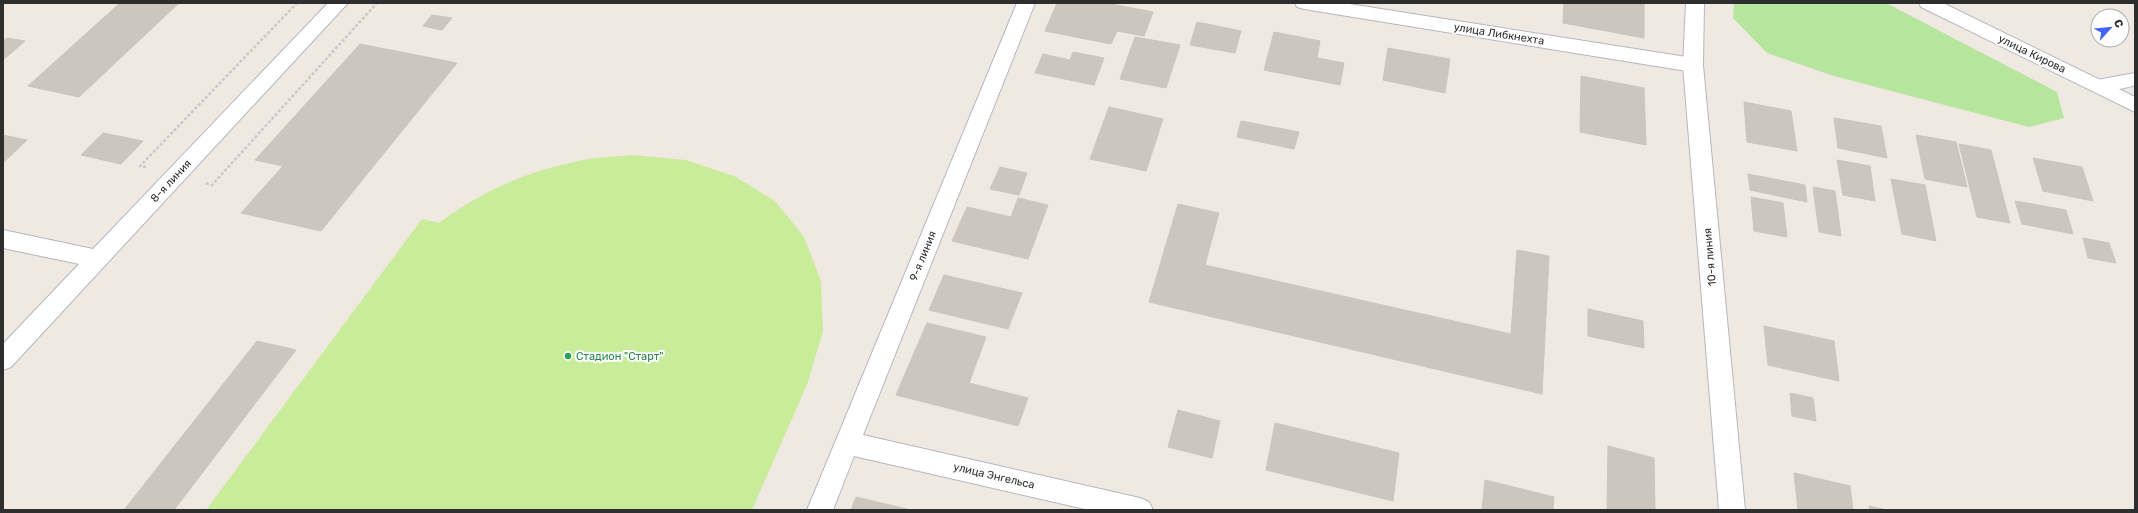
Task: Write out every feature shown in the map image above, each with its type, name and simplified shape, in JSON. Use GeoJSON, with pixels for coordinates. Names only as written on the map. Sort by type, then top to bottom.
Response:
{"type":"FeatureCollection","features":[{"type":"Feature","properties":{"kind":"street","name":"8-я линия"},"geometry":{"type":"LineString","coordinates":[[3,360],[339,3]]}},
{"type":"Feature","properties":{"kind":"street","name":"9-я линия"},"geometry":{"type":"LineString","coordinates":[[820,510],[1026,3]]}},
{"type":"Feature","properties":{"kind":"street","name":"улица Либкнехта"},"geometry":{"type":"LineString","coordinates":[[1304,3],[1693,65]]}},
{"type":"Feature","properties":{"kind":"street","name":"10-я линия"},"geometry":{"type":"LineString","coordinates":[[1695,3],[1693,65],[1732,510]]}},
{"type":"Feature","properties":{"kind":"street","name":"улица Кирова"},"geometry":{"type":"LineString","coordinates":[[1928,3],[2135,105]]}},
{"type":"Feature","properties":{"kind":"street"},"geometry":{"type":"LineString","coordinates":[[3,239],[97,259]]}},
{"type":"Feature","properties":{"kind":"street","name":"улица Энгельса"},"geometry":{"type":"LineString","coordinates":[[847,443],[1140,510]]}},
{"type":"Feature","properties":{"kind":"lane"},"geometry":{"type":"LineString","coordinates":[[2097,86],[2135,79]]}},
{"type":"Feature","properties":{"kind":"green space"},"geometry":{"type":"Polygon","coordinates":[[[1734,3],[1886,3],[2057,92],[2064,118],[2029,127],[1834,76],[1767,53],[1733,18],[1734,3]]]}},
{"type":"Feature","properties":{"kind":"green space","name":"Стадион \"Старт\""},"geometry":{"type":"Polygon","coordinates":[[[632,155],[686,160],[734,176],[775,201],[804,237],[821,281],[823,331],[808,382],[752,510],[206,510],[422,219],[439,223],[454,212],[486,193],[520,178],[556,166],[581,160],[632,155]]]}},
{"type":"Feature","properties":{"kind":"building"},"geometry":{"type":"Polygon","coordinates":[[[120,3],[179,3],[79,97],[28,86],[120,3]]]}},
{"type":"Feature","properties":{"kind":"building"},"geometry":{"type":"Polygon","coordinates":[[[1057,3],[1106,3],[1153,12],[1144,36],[1117,31],[1111,44],[1045,31],[1057,3]]]}},
{"type":"Feature","properties":{"kind":"building"},"geometry":{"type":"Polygon","coordinates":[[[1564,3],[1644,3],[1644,38],[1563,23],[1564,3]]]}},
{"type":"Feature","properties":{"kind":"building"},"geometry":{"type":"Polygon","coordinates":[[[432,15],[452,18],[442,30],[423,26],[432,15]]]}},
{"type":"Feature","properties":{"kind":"building"},"geometry":{"type":"Polygon","coordinates":[[[1197,22],[1241,31],[1235,53],[1190,45],[1197,22]]]}},
{"type":"Feature","properties":{"kind":"building"},"geometry":{"type":"Polygon","coordinates":[[[1274,32],[1320,41],[1317,58],[1344,63],[1340,85],[1264,70],[1274,32]]]}},
{"type":"Feature","properties":{"kind":"building"},"geometry":{"type":"Polygon","coordinates":[[[1135,37],[1180,45],[1166,88],[1120,79],[1135,37]]]}},
{"type":"Feature","properties":{"kind":"building"},"geometry":{"type":"Polygon","coordinates":[[[7,38],[25,41],[3,60],[3,41],[7,38]]]}},
{"type":"Feature","properties":{"kind":"building"},"geometry":{"type":"Polygon","coordinates":[[[360,44],[457,63],[321,231],[241,213],[283,166],[255,160],[360,44]]]}},
{"type":"Feature","properties":{"kind":"building"},"geometry":{"type":"Polygon","coordinates":[[[1388,48],[1450,59],[1445,93],[1383,80],[1388,48]]]}},
{"type":"Feature","properties":{"kind":"building"},"geometry":{"type":"Polygon","coordinates":[[[1073,52],[1104,58],[1094,85],[1035,73],[1043,54],[1070,60],[1073,52]]]}},
{"type":"Feature","properties":{"kind":"building"},"geometry":{"type":"Polygon","coordinates":[[[1581,76],[1644,88],[1646,145],[1580,132],[1581,76]]]}},
{"type":"Feature","properties":{"kind":"building"},"geometry":{"type":"Polygon","coordinates":[[[1744,102],[1791,111],[1797,151],[1747,142],[1744,102]]]}},
{"type":"Feature","properties":{"kind":"building"},"geometry":{"type":"Polygon","coordinates":[[[1109,107],[1163,119],[1146,171],[1090,159],[1109,107]]]}},
{"type":"Feature","properties":{"kind":"building"},"geometry":{"type":"Polygon","coordinates":[[[1834,118],[1881,126],[1887,158],[1838,148],[1834,118]]]}},
{"type":"Feature","properties":{"kind":"building"},"geometry":{"type":"Polygon","coordinates":[[[1241,121],[1299,132],[1294,149],[1237,137],[1241,121]]]}},
{"type":"Feature","properties":{"kind":"building"},"geometry":{"type":"Polygon","coordinates":[[[103,133],[143,141],[121,164],[81,155],[103,133]]]}},
{"type":"Feature","properties":{"kind":"building"},"geometry":{"type":"Polygon","coordinates":[[[3,135],[27,140],[3,163],[3,135]]]}},
{"type":"Feature","properties":{"kind":"building"},"geometry":{"type":"Polygon","coordinates":[[[1916,135],[1956,142],[1967,187],[1925,179],[1916,135]]]}},
{"type":"Feature","properties":{"kind":"building"},"geometry":{"type":"Polygon","coordinates":[[[1959,144],[1991,150],[2010,223],[1977,217],[1959,144]]]}},
{"type":"Feature","properties":{"kind":"building"},"geometry":{"type":"Polygon","coordinates":[[[2033,158],[2082,167],[2093,201],[2043,191],[2033,158]]]}},
{"type":"Feature","properties":{"kind":"building"},"geometry":{"type":"Polygon","coordinates":[[[1837,160],[1870,166],[1875,201],[1843,195],[1837,160]]]}},
{"type":"Feature","properties":{"kind":"building"},"geometry":{"type":"Polygon","coordinates":[[[1000,167],[1027,173],[1019,195],[990,189],[1000,167]]]}},
{"type":"Feature","properties":{"kind":"building"},"geometry":{"type":"Polygon","coordinates":[[[1748,174],[1805,185],[1807,202],[1750,190],[1748,174]]]}},
{"type":"Feature","properties":{"kind":"building"},"geometry":{"type":"Polygon","coordinates":[[[1891,179],[1925,185],[1936,241],[1902,234],[1891,179]]]}},
{"type":"Feature","properties":{"kind":"building"},"geometry":{"type":"Polygon","coordinates":[[[1813,187],[1835,191],[1841,236],[1819,232],[1813,187]]]}},
{"type":"Feature","properties":{"kind":"building"},"geometry":{"type":"Polygon","coordinates":[[[1751,197],[1783,203],[1787,237],[1754,231],[1751,197]]]}},
{"type":"Feature","properties":{"kind":"building"},"geometry":{"type":"Polygon","coordinates":[[[1018,198],[1048,205],[1028,259],[952,241],[967,207],[1011,217],[1018,198]]]}},
{"type":"Feature","properties":{"kind":"building"},"geometry":{"type":"Polygon","coordinates":[[[2015,201],[2066,210],[2073,234],[2022,224],[2015,201]]]}},
{"type":"Feature","properties":{"kind":"building"},"geometry":{"type":"Polygon","coordinates":[[[1178,204],[1219,213],[1205,265],[1511,334],[1517,250],[1549,256],[1542,394],[1149,302],[1178,204]]]}},
{"type":"Feature","properties":{"kind":"building"},"geometry":{"type":"Polygon","coordinates":[[[2083,238],[2109,243],[2116,263],[2088,258],[2083,238]]]}},
{"type":"Feature","properties":{"kind":"building"},"geometry":{"type":"Polygon","coordinates":[[[944,275],[1022,293],[1008,329],[929,310],[944,275]]]}},
{"type":"Feature","properties":{"kind":"building"},"geometry":{"type":"Polygon","coordinates":[[[1588,309],[1643,321],[1644,348],[1588,336],[1588,309]]]}},
{"type":"Feature","properties":{"kind":"building"},"geometry":{"type":"Polygon","coordinates":[[[927,323],[986,337],[969,383],[1028,398],[1018,426],[896,395],[927,323]]]}},
{"type":"Feature","properties":{"kind":"building"},"geometry":{"type":"Polygon","coordinates":[[[1764,326],[1834,341],[1839,381],[1768,365],[1764,326]]]}},
{"type":"Feature","properties":{"kind":"building"},"geometry":{"type":"Polygon","coordinates":[[[257,341],[296,350],[174,510],[124,510],[257,341]]]}},
{"type":"Feature","properties":{"kind":"building"},"geometry":{"type":"Polygon","coordinates":[[[1790,393],[1813,398],[1816,421],[1792,416],[1790,393]]]}},
{"type":"Feature","properties":{"kind":"building"},"geometry":{"type":"Polygon","coordinates":[[[1178,410],[1220,421],[1212,458],[1168,447],[1178,410]]]}},
{"type":"Feature","properties":{"kind":"building"},"geometry":{"type":"Polygon","coordinates":[[[1275,423],[1399,453],[1393,501],[1266,470],[1275,423]]]}},
{"type":"Feature","properties":{"kind":"building"},"geometry":{"type":"Polygon","coordinates":[[[1608,446],[1654,458],[1655,510],[1607,510],[1608,446]]]}},
{"type":"Feature","properties":{"kind":"building"},"geometry":{"type":"Polygon","coordinates":[[[1794,473],[1850,486],[1853,510],[1798,510],[1794,473]]]}},
{"type":"Feature","properties":{"kind":"building"},"geometry":{"type":"Polygon","coordinates":[[[1485,480],[1554,497],[1553,510],[1482,510],[1485,480]]]}},
{"type":"Feature","properties":{"kind":"building"},"geometry":{"type":"Polygon","coordinates":[[[856,497],[911,510],[851,510],[856,497]]]}},
{"type":"Feature","properties":{"kind":"building"},"geometry":{"type":"Polygon","coordinates":[[[1869,506],[1887,510],[1870,510],[1869,506]]]}},
{"type":"Feature","properties":{"kind":"place","name":"Стадион \"Старт\""},"geometry":{"type":"Point","coordinates":[568,356]}}]}
